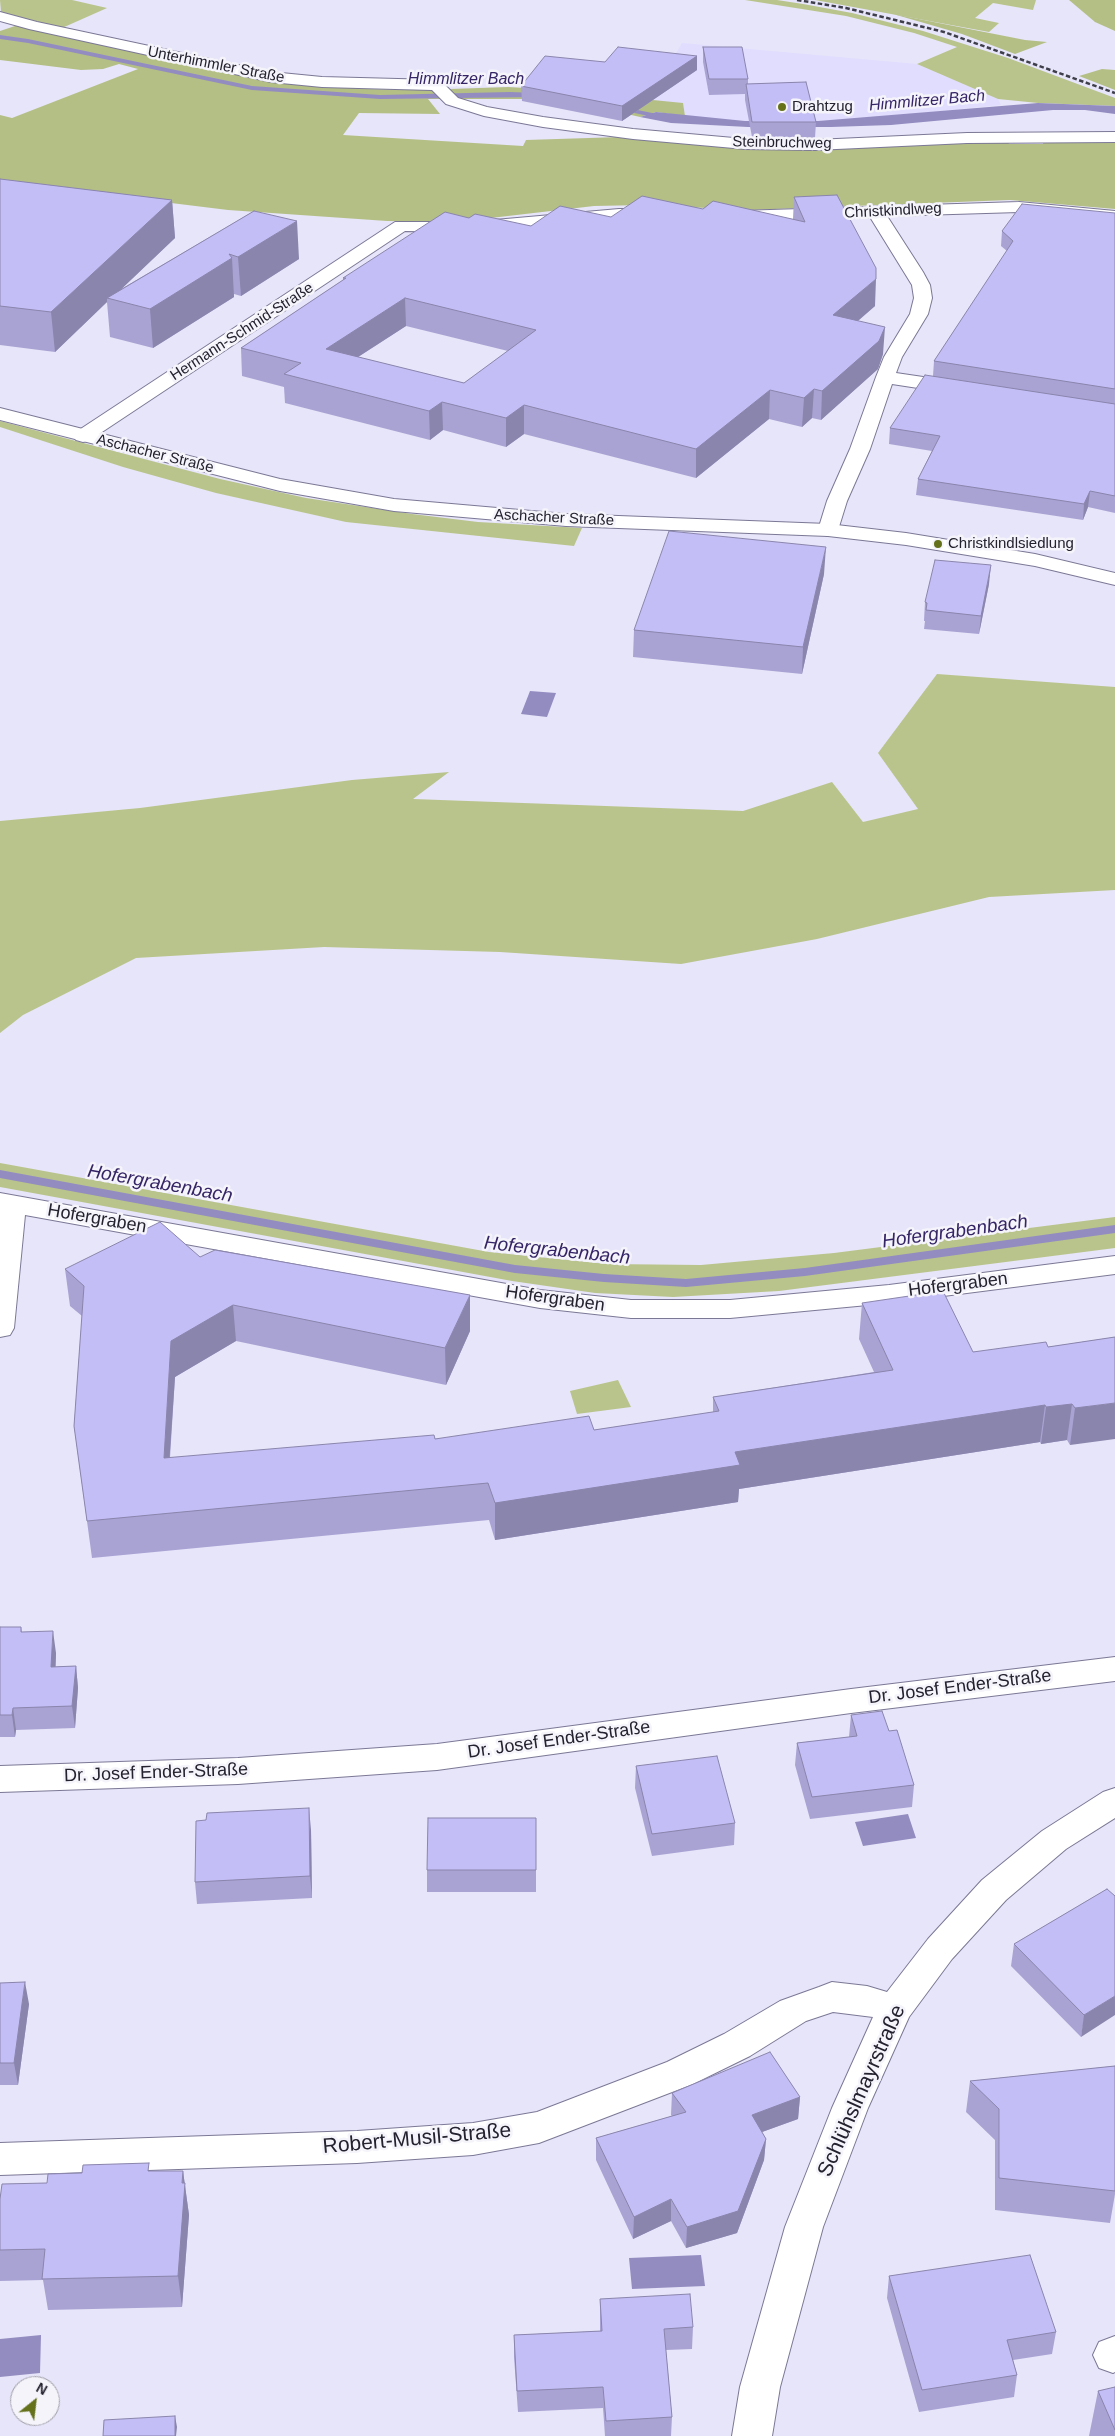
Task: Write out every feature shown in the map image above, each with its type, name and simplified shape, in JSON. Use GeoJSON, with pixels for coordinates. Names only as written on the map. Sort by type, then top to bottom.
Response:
{"type":"FeatureCollection","features":[{"type":"Feature","properties":{"kind":"street","name":"Unterhimmler Straße"},"geometry":{"type":"LineString","coordinates":[[0,16],[44,28],[271,78],[443,92]]}},
{"type":"Feature","properties":{"kind":"street","name":"Steinbruchweg"},"geometry":{"type":"LineString","coordinates":[[443,92],[484,111],[544,122],[633,134],[745,144],[815,145],[967,138],[1115,137]]}},
{"type":"Feature","properties":{"kind":"street","name":"Christkindlweg"},"geometry":{"type":"LineString","coordinates":[[724,216],[1018,207],[1115,216]]}},
{"type":"Feature","properties":{"kind":"street"},"geometry":{"type":"LineString","coordinates":[[828,530],[836,501],[860,449],[893,357],[919,314],[923,298],[921,285],[914,272],[875,211]]}},
{"type":"Feature","properties":{"kind":"street","name":"Hermann-Schmid-Straße"},"geometry":{"type":"LineString","coordinates":[[84,436],[401,226],[472,227],[620,214],[669,214]]}},
{"type":"Feature","properties":{"kind":"street"},"geometry":{"type":"LineString","coordinates":[[885,377],[976,391]]}},
{"type":"Feature","properties":{"kind":"street","name":"Aschacher Straße"},"geometry":{"type":"LineString","coordinates":[[0,414],[280,485],[402,506],[566,520],[828,530],[914,540],[1035,560],[1115,579]]}},
{"type":"Feature","properties":{"kind":"street"},"geometry":{"type":"LineString","coordinates":[[0,1328],[6,1203]]}},
{"type":"Feature","properties":{"kind":"street","name":"Hofergraben"},"geometry":{"type":"LineString","coordinates":[[6,1203],[540,1299],[631,1309],[730,1309],[889,1294],[1115,1265]]}},
{"type":"Feature","properties":{"kind":"street","name":"Dr. Josef Ender-Straße"},"geometry":{"type":"LineString","coordinates":[[0,1779],[238,1771],[437,1757],[851,1701],[1115,1669]]}},
{"type":"Feature","properties":{"kind":"street","name":"Schlühslmayrstraße"},"geometry":{"type":"LineString","coordinates":[[752,2436],[760,2387],[804,2228],[850,2108],[895,2009],[940,1949],[994,1890],[1054,1840],[1115,1801]]}},
{"type":"Feature","properties":{"kind":"street","name":"Robert-Musil-Straße"},"geometry":{"type":"LineString","coordinates":[[0,2159],[357,2147],[473,2139],[539,2127],[671,2076],[737,2044],[793,2011],[832,1997],[867,2001],[895,2009]]}},
{"type":"Feature","properties":{"kind":"shaded area"},"geometry":{"type":"Polygon","coordinates":[[[682,43],[917,64],[998,99],[1001,105],[861,119],[818,121],[745,121],[685,116],[683,103],[649,101],[682,43]]]}},
{"type":"Feature","properties":{"kind":"shaded area"},"geometry":{"type":"Polygon","coordinates":[[[1038,103],[1115,106],[1115,114],[1085,110],[1053,110],[891,125],[831,127],[748,127],[671,123],[640,117],[656,112],[745,121],[818,121],[1038,103]]]}},
{"type":"Feature","properties":{"kind":"shaded area"},"geometry":{"type":"Polygon","coordinates":[[[530,691],[556,693],[547,717],[521,714],[530,691]]]}},
{"type":"Feature","properties":{"kind":"shaded area"},"geometry":{"type":"Polygon","coordinates":[[[908,1814],[916,1838],[863,1846],[855,1822],[908,1814]]]}},
{"type":"Feature","properties":{"kind":"shaded area"},"geometry":{"type":"Polygon","coordinates":[[[701,2255],[705,2286],[632,2289],[629,2258],[701,2255]]]}},
{"type":"Feature","properties":{"kind":"shaded area"},"geometry":{"type":"Polygon","coordinates":[[[41,2335],[40,2373],[0,2377],[0,2339],[41,2335]]]}},
{"type":"Feature","properties":{"kind":"green space"},"geometry":{"type":"Polygon","coordinates":[[[0,0],[72,0],[107,8],[62,28],[1,12],[0,0]]]}},
{"type":"Feature","properties":{"kind":"green space"},"geometry":{"type":"Polygon","coordinates":[[[745,0],[777,0],[803,4],[852,13],[923,31],[1008,58],[1115,98],[1115,106],[1038,103],[998,99],[917,64],[957,47],[914,33],[846,16],[745,0]]]}},
{"type":"Feature","properties":{"kind":"green space"},"geometry":{"type":"Polygon","coordinates":[[[815,0],[1036,0],[1033,10],[993,3],[975,18],[999,23],[989,32],[815,0]]]}},
{"type":"Feature","properties":{"kind":"green space"},"geometry":{"type":"Polygon","coordinates":[[[1069,0],[1115,0],[1115,31],[1095,22],[1069,0]]]}},
{"type":"Feature","properties":{"kind":"green space"},"geometry":{"type":"Polygon","coordinates":[[[893,14],[1025,40],[1047,42],[1015,54],[962,34],[893,14]]]}},
{"type":"Feature","properties":{"kind":"green space"},"geometry":{"type":"Polygon","coordinates":[[[18,25],[267,80],[366,89],[420,90],[508,87],[542,89],[683,103],[685,116],[656,112],[640,117],[588,105],[539,99],[428,99],[440,114],[359,113],[343,135],[523,146],[526,140],[620,137],[896,144],[1008,142],[1009,144],[1043,144],[1043,140],[1115,141],[1115,209],[1010,200],[748,210],[644,205],[594,206],[456,222],[387,221],[228,210],[0,182],[0,115],[12,118],[138,69],[119,64],[103,69],[81,70],[0,60],[0,31],[18,25]]]}},
{"type":"Feature","properties":{"kind":"green space"},"geometry":{"type":"Polygon","coordinates":[[[1102,69],[1115,70],[1115,90],[1079,76],[1102,69]]]}},
{"type":"Feature","properties":{"kind":"green space"},"geometry":{"type":"Polygon","coordinates":[[[0,421],[220,479],[306,498],[478,522],[582,528],[574,546],[346,522],[216,493],[123,467],[0,427],[0,421]]]}},
{"type":"Feature","properties":{"kind":"green space"},"geometry":{"type":"Polygon","coordinates":[[[937,674],[1115,687],[1115,890],[989,897],[817,939],[681,964],[500,952],[324,947],[136,958],[23,1015],[0,1033],[0,821],[140,808],[352,780],[449,772],[413,799],[743,811],[832,782],[863,822],[918,809],[878,753],[937,674]]]}},
{"type":"Feature","properties":{"kind":"green space"},"geometry":{"type":"Polygon","coordinates":[[[0,1163],[489,1252],[607,1264],[701,1265],[834,1253],[1115,1217],[1115,1248],[779,1291],[673,1297],[595,1293],[512,1281],[0,1187],[0,1163]]]}},
{"type":"Feature","properties":{"kind":"green space"},"geometry":{"type":"Polygon","coordinates":[[[618,1380],[631,1407],[577,1414],[570,1391],[618,1380]]]}},
{"type":"Feature","properties":{"kind":"building"},"geometry":{"type":"Polygon","coordinates":[[[618,47],[697,56],[622,106],[521,86],[545,56],[605,62],[618,47]]]}},
{"type":"Feature","properties":{"kind":"building"},"geometry":{"type":"Polygon","coordinates":[[[703,47],[742,47],[748,79],[709,79],[703,47]]]}},
{"type":"Feature","properties":{"kind":"building"},"geometry":{"type":"Polygon","coordinates":[[[806,82],[816,122],[752,122],[746,84],[806,82]]]}},
{"type":"Feature","properties":{"kind":"building"},"geometry":{"type":"Polygon","coordinates":[[[0,179],[172,200],[51,312],[0,306],[0,179]]]}},
{"type":"Feature","properties":{"kind":"building"},"geometry":{"type":"Polygon","coordinates":[[[837,195],[876,268],[876,279],[833,315],[885,327],[879,341],[822,391],[814,389],[804,398],[770,390],[696,449],[524,405],[506,418],[442,402],[429,411],[284,374],[301,363],[241,348],[346,278],[343,278],[445,212],[469,218],[475,214],[531,226],[560,206],[611,217],[642,196],[703,209],[713,201],[805,222],[794,197],[837,195]],[[405,298],[326,349],[464,383],[536,330],[405,298]]]}},
{"type":"Feature","properties":{"kind":"building"},"geometry":{"type":"Polygon","coordinates":[[[1022,204],[1115,213],[1115,389],[934,361],[1013,241],[1002,231],[1022,204]]]}},
{"type":"Feature","properties":{"kind":"building"},"geometry":{"type":"Polygon","coordinates":[[[254,211],[297,221],[238,257],[229,254],[232,258],[150,309],[107,298],[254,211]]]}},
{"type":"Feature","properties":{"kind":"building"},"geometry":{"type":"Polygon","coordinates":[[[925,375],[1115,404],[1115,496],[1090,491],[1084,504],[918,479],[940,436],[890,428],[925,375]]]}},
{"type":"Feature","properties":{"kind":"building"},"geometry":{"type":"Polygon","coordinates":[[[669,531],[826,547],[803,647],[634,630],[669,531]]]}},
{"type":"Feature","properties":{"kind":"building"},"geometry":{"type":"Polygon","coordinates":[[[935,560],[991,565],[981,616],[926,610],[927,603],[925,602],[935,560]]]}},
{"type":"Feature","properties":{"kind":"building"},"geometry":{"type":"Polygon","coordinates":[[[160,1222],[200,1257],[215,1250],[470,1295],[445,1348],[233,1305],[171,1341],[164,1458],[434,1435],[435,1439],[589,1416],[594,1430],[719,1411],[713,1397],[893,1370],[862,1303],[943,1291],[973,1352],[1046,1342],[1048,1347],[1115,1337],[1115,1403],[1075,1408],[1072,1404],[1046,1407],[1045,1405],[735,1452],[740,1465],[495,1503],[488,1483],[87,1521],[74,1426],[84,1286],[65,1269],[160,1222]]]}},
{"type":"Feature","properties":{"kind":"building"},"geometry":{"type":"Polygon","coordinates":[[[0,1627],[21,1627],[21,1632],[53,1631],[51,1667],[76,1666],[72,1706],[13,1708],[12,1715],[0,1715],[0,1627]]]}},
{"type":"Feature","properties":{"kind":"building"},"geometry":{"type":"Polygon","coordinates":[[[882,1711],[889,1731],[897,1730],[914,1785],[812,1797],[797,1743],[857,1736],[851,1715],[882,1711]]]}},
{"type":"Feature","properties":{"kind":"building"},"geometry":{"type":"Polygon","coordinates":[[[717,1756],[735,1823],[652,1834],[636,1766],[717,1756]]]}},
{"type":"Feature","properties":{"kind":"building"},"geometry":{"type":"Polygon","coordinates":[[[309,1808],[310,1876],[195,1882],[196,1821],[206,1820],[207,1813],[309,1808]]]}},
{"type":"Feature","properties":{"kind":"building"},"geometry":{"type":"Polygon","coordinates":[[[428,1818],[536,1818],[536,1870],[427,1870],[428,1818]]]}},
{"type":"Feature","properties":{"kind":"building"},"geometry":{"type":"Polygon","coordinates":[[[1107,1889],[1115,1896],[1115,1996],[1084,2015],[1014,1944],[1107,1889]]]}},
{"type":"Feature","properties":{"kind":"building"},"geometry":{"type":"Polygon","coordinates":[[[25,1982],[14,2063],[0,2063],[0,1983],[25,1982]]]}},
{"type":"Feature","properties":{"kind":"building"},"geometry":{"type":"Polygon","coordinates":[[[770,2052],[800,2097],[752,2115],[766,2139],[738,2211],[687,2227],[671,2199],[634,2217],[596,2138],[686,2112],[672,2093],[770,2052]]]}},
{"type":"Feature","properties":{"kind":"building"},"geometry":{"type":"Polygon","coordinates":[[[1115,2066],[1115,2191],[999,2178],[999,2109],[970,2081],[1115,2066]]]}},
{"type":"Feature","properties":{"kind":"building"},"geometry":{"type":"Polygon","coordinates":[[[149,2163],[148,2171],[183,2171],[182,2183],[185,2183],[178,2276],[42,2279],[45,2249],[0,2250],[0,2199],[2,2184],[47,2183],[48,2174],[82,2173],[83,2165],[149,2163]]]}},
{"type":"Feature","properties":{"kind":"building"},"geometry":{"type":"Polygon","coordinates":[[[1030,2255],[1056,2332],[1007,2340],[1017,2375],[922,2390],[889,2276],[1030,2255]]]}},
{"type":"Feature","properties":{"kind":"building"},"geometry":{"type":"Polygon","coordinates":[[[690,2294],[693,2327],[664,2329],[672,2417],[606,2421],[603,2387],[517,2391],[514,2335],[602,2331],[600,2299],[690,2294]]]}},
{"type":"Feature","properties":{"kind":"building"},"geometry":{"type":"Polygon","coordinates":[[[1115,2387],[1115,2430],[1098,2391],[1115,2387]]]}},
{"type":"Feature","properties":{"kind":"building"},"geometry":{"type":"Polygon","coordinates":[[[175,2416],[175,2436],[103,2436],[104,2420],[175,2416]]]}},
{"type":"Feature","properties":{"kind":"waterway","name":"Himmlitzer Bach"},"geometry":{"type":"LineString","coordinates":[[0,37],[28,41],[252,88],[380,97],[537,95]]}},
{"type":"Feature","properties":{"kind":"waterway","name":"Himmlitzer Bach"},"geometry":{"type":"LineString","coordinates":[[621,108],[662,117]]}},
{"type":"Feature","properties":{"kind":"waterway","name":"Hofergrabenbach"},"geometry":{"type":"LineString","coordinates":[[0,1174],[515,1269],[604,1278],[686,1283],[805,1272],[1115,1229]]}},
{"type":"Feature","properties":{"kind":"railway"},"geometry":{"type":"LineString","coordinates":[[797,0],[846,8],[944,32],[1115,93]]}},
{"type":"Feature","properties":{"kind":"place","name":"Drahtzug"},"geometry":{"type":"Point","coordinates":[782,107]}},
{"type":"Feature","properties":{"kind":"place","name":"Christkindlsiedlung"},"geometry":{"type":"Point","coordinates":[938,544]}}]}
